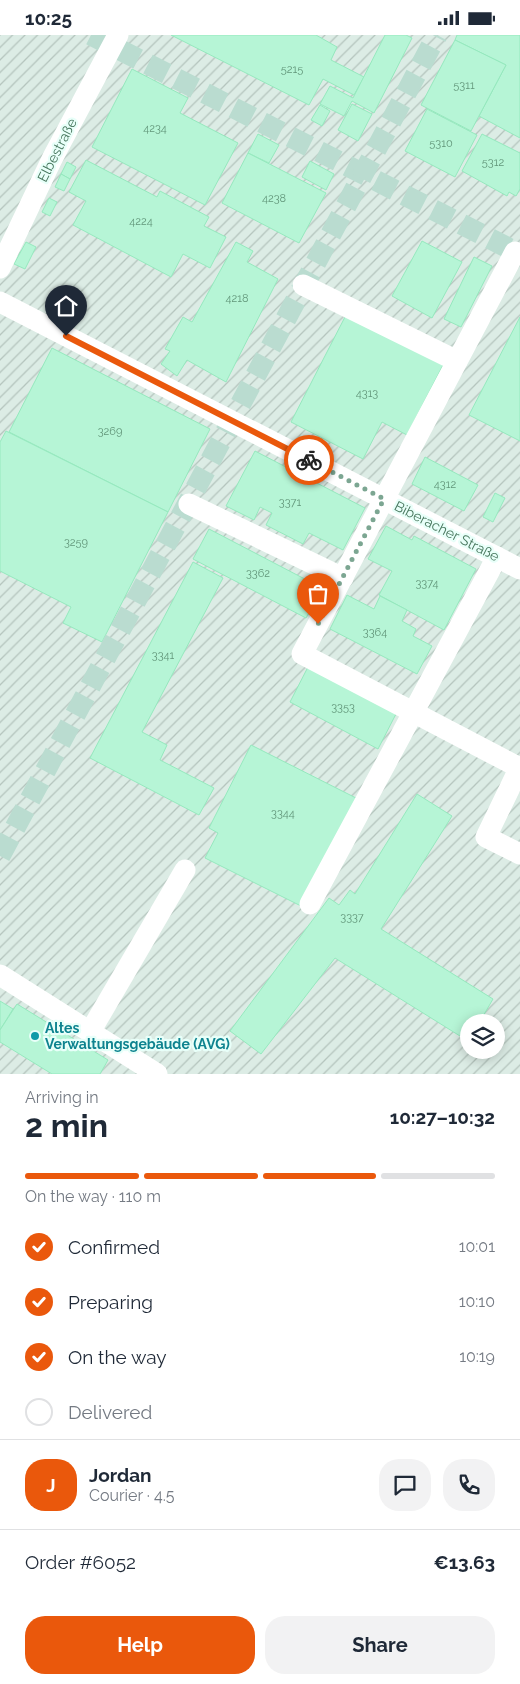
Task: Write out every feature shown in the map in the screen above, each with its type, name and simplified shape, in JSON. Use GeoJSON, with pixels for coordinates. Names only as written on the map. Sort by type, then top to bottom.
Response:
{"type":"FeatureCollection","features":[{"type":"Feature","properties":{"kind":"street","name":"Elbestraße"},"geometry":{"type":"LineString","coordinates":[[0,267],[52,159],[118,35]]}},
{"type":"Feature","properties":{"kind":"street"},"geometry":{"type":"LineString","coordinates":[[514,252],[302,654],[520,768],[486,837],[520,854]]}},
{"type":"Feature","properties":{"kind":"street"},"geometry":{"type":"LineString","coordinates":[[303,285],[457,361]]}},
{"type":"Feature","properties":{"kind":"street","name":"Biberacher Straße"},"geometry":{"type":"LineString","coordinates":[[0,302],[520,569]]}},
{"type":"Feature","properties":{"kind":"street"},"geometry":{"type":"LineString","coordinates":[[189,504],[343,578]]}},
{"type":"Feature","properties":{"kind":"street"},"geometry":{"type":"LineString","coordinates":[[310,904],[497,557]]}},
{"type":"Feature","properties":{"kind":"street"},"geometry":{"type":"LineString","coordinates":[[90,1032],[185,870]]}},
{"type":"Feature","properties":{"kind":"street"},"geometry":{"type":"LineString","coordinates":[[0,975],[157,1074]]}},
{"type":"Feature","properties":{"kind":"shaded area"},"geometry":{"type":"Polygon","coordinates":[[[0,35],[520,35],[520,1074],[0,1074],[0,35]]]}},
{"type":"Feature","properties":{"kind":"building"},"geometry":{"type":"Polygon","coordinates":[[[171,35],[316,35],[337,47],[331,60],[364,77],[354,95],[323,79],[309,105],[171,35]]]}},
{"type":"Feature","properties":{"kind":"building"},"geometry":{"type":"Polygon","coordinates":[[[385,35],[406,35],[412,38],[374,113],[352,101],[344,116],[320,104],[330,86],[353,98],[385,35]]]}},
{"type":"Feature","properties":{"kind":"building"},"geometry":{"type":"Polygon","coordinates":[[[457,35],[520,35],[520,138],[479,116],[506,65],[455,40],[457,35]]]}},
{"type":"Feature","properties":{"kind":"building"},"geometry":{"type":"Polygon","coordinates":[[[455,40],[506,65],[471,131],[421,105],[455,40]]]}},
{"type":"Feature","properties":{"kind":"building"},"geometry":{"type":"Polygon","coordinates":[[[132,69],[188,98],[180,113],[238,143],[205,205],[92,147],[132,69]]]}},
{"type":"Feature","properties":{"kind":"building"},"geometry":{"type":"Polygon","coordinates":[[[352,104],[372,114],[358,141],[338,130],[352,104]]]}},
{"type":"Feature","properties":{"kind":"building"},"geometry":{"type":"Polygon","coordinates":[[[320,105],[330,111],[322,126],[311,120],[320,105]]]}},
{"type":"Feature","properties":{"kind":"building"},"geometry":{"type":"Polygon","coordinates":[[[427,109],[477,135],[455,177],[405,151],[427,109]]]}},
{"type":"Feature","properties":{"kind":"building"},"geometry":{"type":"Polygon","coordinates":[[[258,134],[279,145],[269,163],[248,153],[258,134]]]}},
{"type":"Feature","properties":{"kind":"building"},"geometry":{"type":"Polygon","coordinates":[[[482,134],[520,153],[520,189],[516,196],[509,192],[507,196],[462,171],[482,134]]]}},
{"type":"Feature","properties":{"kind":"building"},"geometry":{"type":"Polygon","coordinates":[[[248,153],[326,193],[299,243],[222,203],[248,153]]]}},
{"type":"Feature","properties":{"kind":"building"},"geometry":{"type":"Polygon","coordinates":[[[86,160],[157,197],[160,191],[209,217],[204,226],[226,237],[210,268],[183,254],[171,277],[73,225],[86,201],[69,192],[86,160]]]}},
{"type":"Feature","properties":{"kind":"building"},"geometry":{"type":"Polygon","coordinates":[[[310,161],[334,174],[326,190],[302,177],[310,161]]]}},
{"type":"Feature","properties":{"kind":"building"},"geometry":{"type":"Polygon","coordinates":[[[67,162],[76,167],[70,179],[61,174],[67,162]]]}},
{"type":"Feature","properties":{"kind":"building"},"geometry":{"type":"Polygon","coordinates":[[[61,174],[70,179],[64,191],[55,187],[61,174]]]}},
{"type":"Feature","properties":{"kind":"building"},"geometry":{"type":"Polygon","coordinates":[[[49,198],[57,202],[50,216],[42,212],[49,198]]]}},
{"type":"Feature","properties":{"kind":"building"},"geometry":{"type":"Polygon","coordinates":[[[422,241],[462,262],[432,318],[392,296],[422,241]]]}},
{"type":"Feature","properties":{"kind":"building"},"geometry":{"type":"Polygon","coordinates":[[[26,242],[36,247],[25,269],[14,264],[26,242]]]}},
{"type":"Feature","properties":{"kind":"building"},"geometry":{"type":"Polygon","coordinates":[[[236,242],[253,251],[247,262],[278,279],[226,382],[187,360],[177,376],[161,364],[170,351],[165,349],[183,317],[192,322],[236,242]]]}},
{"type":"Feature","properties":{"kind":"building"},"geometry":{"type":"Polygon","coordinates":[[[474,257],[492,266],[461,327],[444,319],[474,257]]]}},
{"type":"Feature","properties":{"kind":"building"},"geometry":{"type":"Polygon","coordinates":[[[346,315],[443,365],[407,435],[382,422],[363,459],[291,422],[346,315]]]}},
{"type":"Feature","properties":{"kind":"building"},"geometry":{"type":"Polygon","coordinates":[[[520,317],[520,441],[469,415],[520,317]]]}},
{"type":"Feature","properties":{"kind":"building"},"geometry":{"type":"Polygon","coordinates":[[[52,348],[210,429],[168,512],[9,432],[52,348]]]}},
{"type":"Feature","properties":{"kind":"building"},"geometry":{"type":"Polygon","coordinates":[[[6,431],[168,512],[102,642],[63,623],[71,607],[0,571],[0,442],[6,431]]]}},
{"type":"Feature","properties":{"kind":"building"},"geometry":{"type":"Polygon","coordinates":[[[255,451],[365,508],[343,550],[309,533],[303,544],[266,525],[272,513],[260,507],[254,520],[226,506],[255,451]]]}},
{"type":"Feature","properties":{"kind":"building"},"geometry":{"type":"Polygon","coordinates":[[[425,457],[478,485],[464,511],[412,484],[425,457]]]}},
{"type":"Feature","properties":{"kind":"building"},"geometry":{"type":"Polygon","coordinates":[[[495,493],[505,498],[493,522],[483,517],[495,493]]]}},
{"type":"Feature","properties":{"kind":"building"},"geometry":{"type":"Polygon","coordinates":[[[386,526],[412,540],[414,536],[476,569],[444,630],[379,595],[392,571],[368,559],[386,526]]]}},
{"type":"Feature","properties":{"kind":"building"},"geometry":{"type":"Polygon","coordinates":[[[209,529],[322,588],[306,618],[193,559],[209,529]]]}},
{"type":"Feature","properties":{"kind":"building"},"geometry":{"type":"Polygon","coordinates":[[[193,562],[223,578],[142,732],[167,745],[160,760],[214,788],[199,815],[90,758],[193,562]]]}},
{"type":"Feature","properties":{"kind":"building"},"geometry":{"type":"Polygon","coordinates":[[[347,595],[374,609],[380,596],[407,610],[402,621],[416,629],[413,636],[432,646],[417,674],[330,629],[347,595]]]}},
{"type":"Feature","properties":{"kind":"building"},"geometry":{"type":"Polygon","coordinates":[[[309,665],[397,712],[378,749],[290,702],[309,665]]]}},
{"type":"Feature","properties":{"kind":"building"},"geometry":{"type":"Polygon","coordinates":[[[251,745],[358,799],[303,907],[205,858],[218,833],[209,828],[251,745]]]}},
{"type":"Feature","properties":{"kind":"building"},"geometry":{"type":"Polygon","coordinates":[[[417,794],[452,816],[381,929],[493,999],[484,1014],[460,1014],[460,1036],[335,958],[261,1054],[230,1031],[329,898],[339,905],[350,890],[355,894],[417,794]]]}},
{"type":"Feature","properties":{"kind":"building","name":"Altes Verwaltungsgebäude (AVG)"},"geometry":{"type":"Polygon","coordinates":[[[0,1001],[13,1009],[0,1030],[0,1001]]]}},
{"type":"Feature","properties":{"kind":"building","name":"Altes Verwaltungsgebäude (AVG)"},"geometry":{"type":"Polygon","coordinates":[[[17,1004],[108,1060],[100,1074],[52,1074],[0,1042],[0,1030],[17,1004]]]}},
{"type":"Feature","properties":{"kind":"tunnel"},"geometry":{"type":"LineString","coordinates":[[91,35],[520,254]]}},
{"type":"Feature","properties":{"kind":"tunnel"},"geometry":{"type":"LineString","coordinates":[[0,856],[437,35]]}},
{"type":"Feature","properties":{"kind":"way so far"},"geometry":{"type":"LineString","coordinates":[[309,460],[384,499],[318,624]]}},
{"type":"Feature","properties":{"kind":"place","name":"Altes Verwaltungsgebäude (AVG)"},"geometry":{"type":"Point","coordinates":[35,1036]}},
{"type":"Feature","properties":{"kind":"route"},"geometry":{"type":"LineString","coordinates":[[66,336],[309,460]]}}]}
